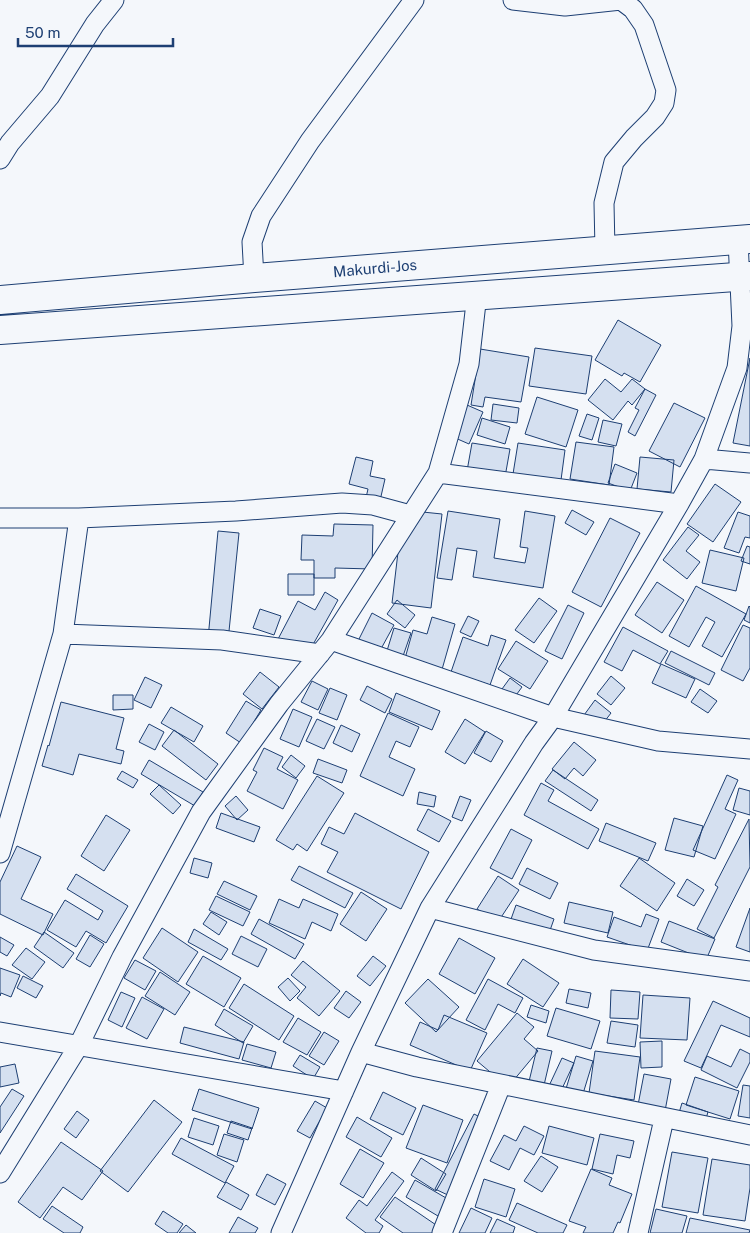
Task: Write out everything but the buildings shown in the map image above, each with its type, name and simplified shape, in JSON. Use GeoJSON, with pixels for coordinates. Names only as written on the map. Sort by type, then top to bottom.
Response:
{"type":"FeatureCollection","features":[{"type":"Feature","properties":{"kind":"highway","name":"Makurdi-Jos"},"geometry":{"type":"LineString","coordinates":[[0,300],[254,278],[744,240]]}},
{"type":"Feature","properties":{"kind":"highway"},"geometry":{"type":"LineString","coordinates":[[0,330],[745,276]]}},
{"type":"Feature","properties":{"kind":"street"},"geometry":{"type":"LineString","coordinates":[[0,159],[10,143],[50,96],[95,24],[114,0]]}},
{"type":"Feature","properties":{"kind":"street"},"geometry":{"type":"LineString","coordinates":[[254,278],[252,242],[261,216],[310,141],[414,0]]}},
{"type":"Feature","properties":{"kind":"street"},"geometry":{"type":"LineString","coordinates":[[513,0],[566,6],[621,0],[633,8],[644,25],[666,90],[664,104],[655,117],[614,162],[604,203],[604,250]]}},
{"type":"Feature","properties":{"kind":"street"},"geometry":{"type":"LineString","coordinates":[[281,1233],[361,1052],[430,908],[534,743],[553,717],[680,504],[704,459],[737,368],[745,276],[744,240]]}},
{"type":"Feature","properties":{"kind":"street"},"geometry":{"type":"LineString","coordinates":[[0,1173],[79,1045],[122,957],[201,812],[279,704],[325,647],[438,473],[468,364],[477,294]]}},
{"type":"Feature","properties":{"kind":"street"},"geometry":{"type":"LineString","coordinates":[[704,459],[750,463]]}},
{"type":"Feature","properties":{"kind":"street"},"geometry":{"type":"LineString","coordinates":[[438,473],[680,504]]}},
{"type":"Feature","properties":{"kind":"street"},"geometry":{"type":"LineString","coordinates":[[0,518],[79,518],[236,511],[342,503],[373,505],[410,515]]}},
{"type":"Feature","properties":{"kind":"street"},"geometry":{"type":"LineString","coordinates":[[0,853],[63,634],[79,518]]}},
{"type":"Feature","properties":{"kind":"street"},"geometry":{"type":"LineString","coordinates":[[63,634],[222,640],[325,647],[553,717],[658,741],[750,749]]}},
{"type":"Feature","properties":{"kind":"street"},"geometry":{"type":"LineString","coordinates":[[430,908],[594,950],[750,971]]}},
{"type":"Feature","properties":{"kind":"street"},"geometry":{"type":"LineString","coordinates":[[0,1032],[344,1091]]}},
{"type":"Feature","properties":{"kind":"street"},"geometry":{"type":"LineString","coordinates":[[361,1052],[417,1067],[501,1085],[750,1135]]}},
{"type":"Feature","properties":{"kind":"street"},"geometry":{"type":"LineString","coordinates":[[442,1233],[501,1085]]}},
{"type":"Feature","properties":{"kind":"street"},"geometry":{"type":"LineString","coordinates":[[638,1233],[664,1119]]}}]}
